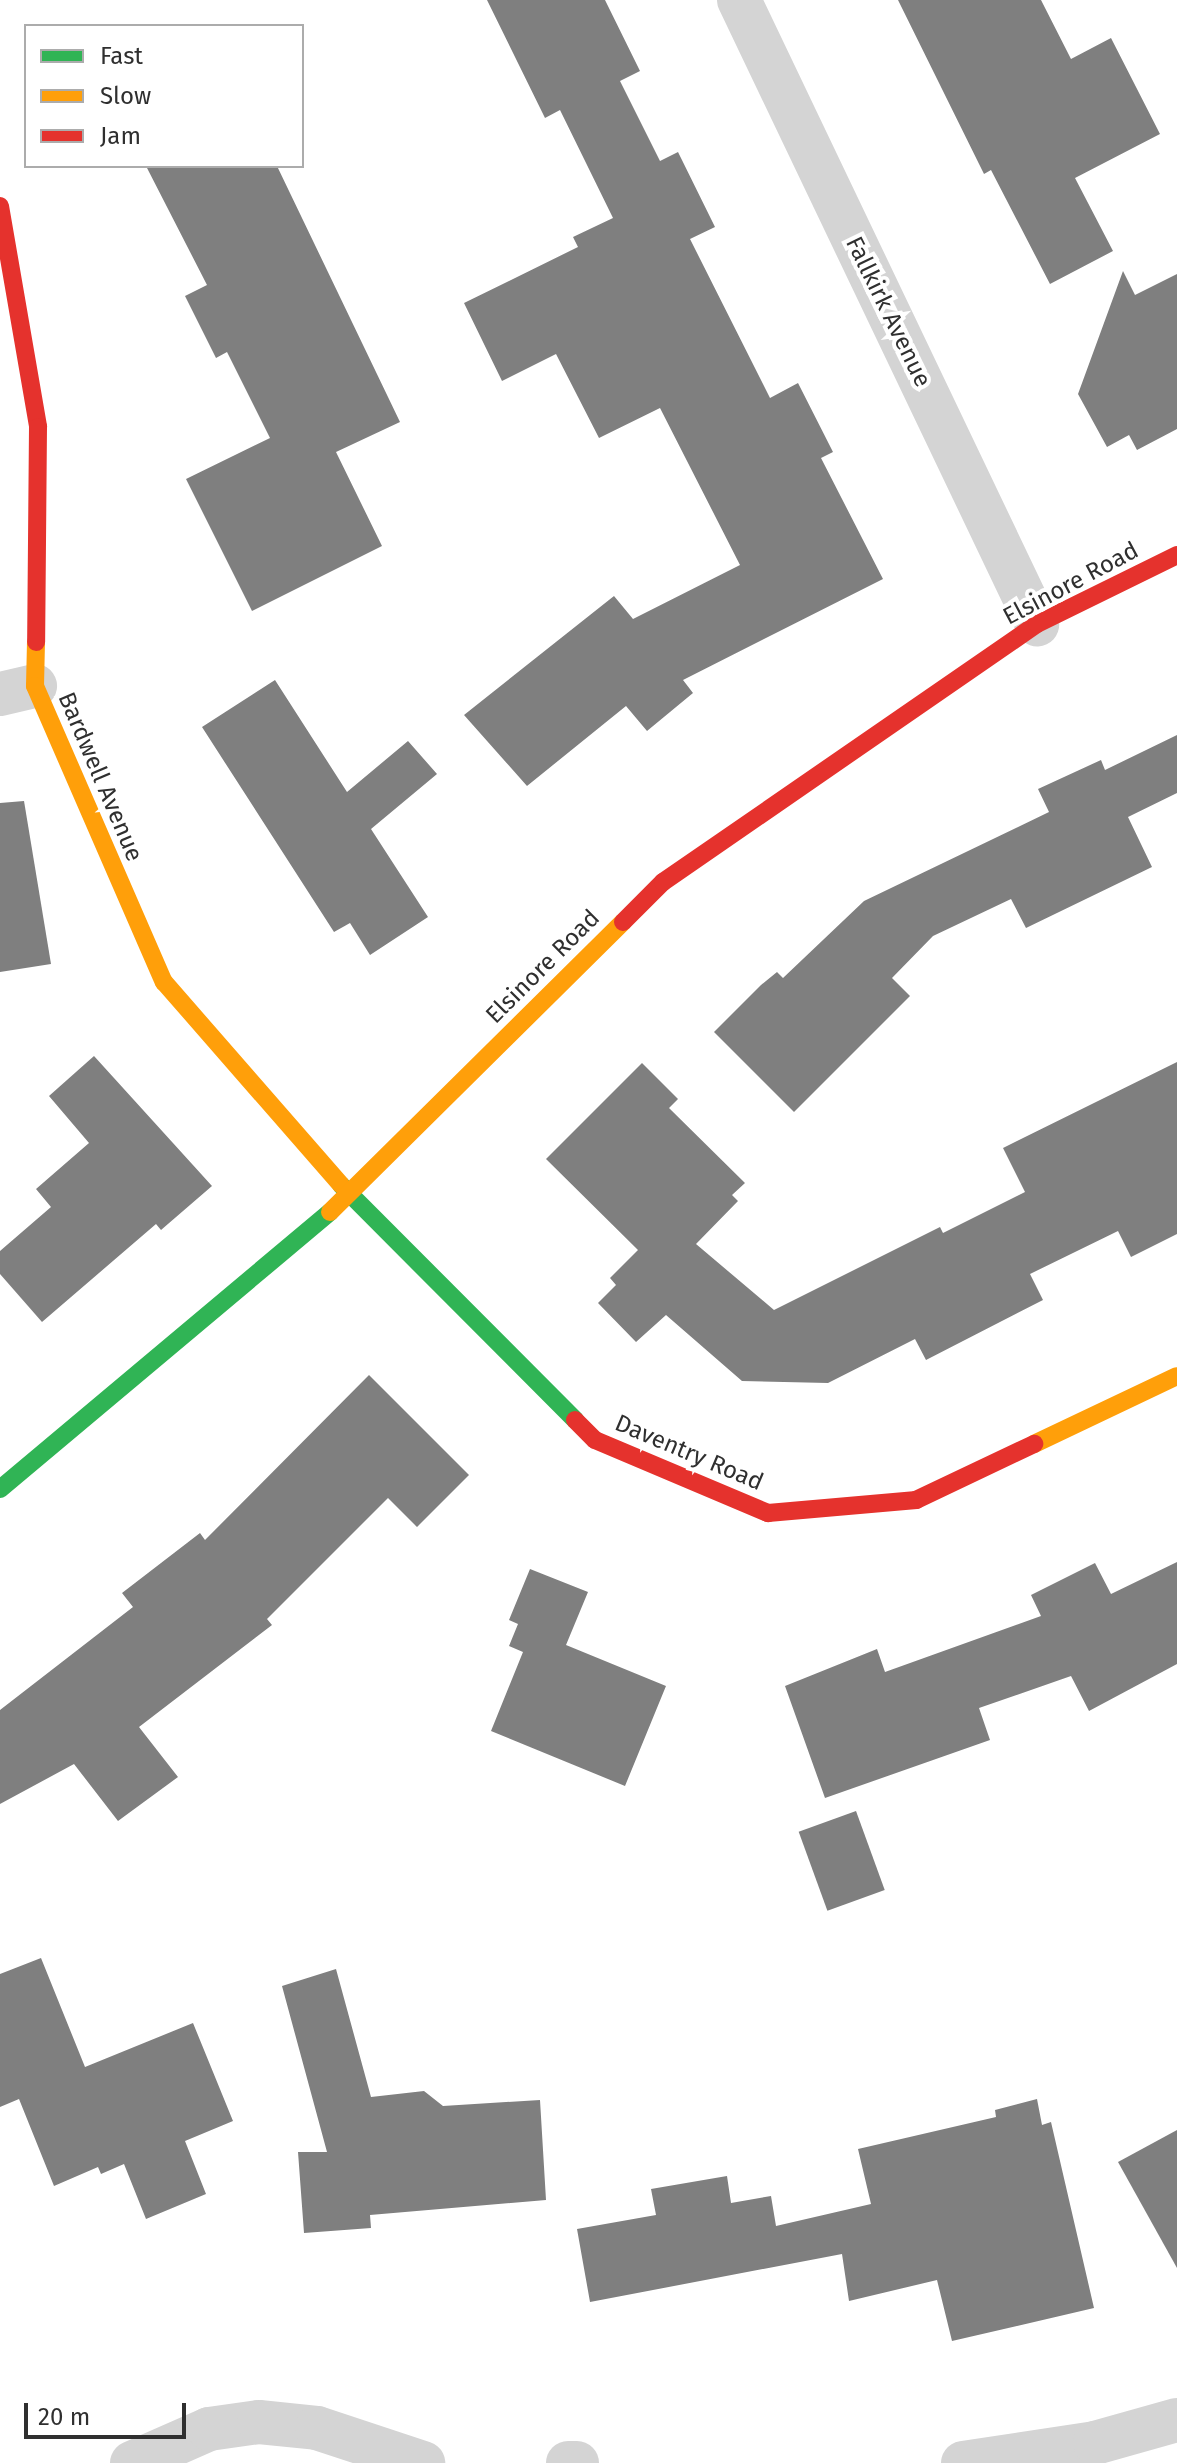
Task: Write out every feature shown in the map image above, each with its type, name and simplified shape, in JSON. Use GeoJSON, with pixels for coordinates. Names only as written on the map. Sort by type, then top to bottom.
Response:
{"type":"FeatureCollection","features":[{"type":"Feature","properties":{"kind":"street","name":"Fallkirk Avenue"},"geometry":{"type":"LineString","coordinates":[[739,0],[1037,624]]}},
{"type":"Feature","properties":{"kind":"street","name":"Bardwell Avenue"},"geometry":{"type":"LineString","coordinates":[[0,206],[38,427],[18,690],[164,982],[350,1195]]}},
{"type":"Feature","properties":{"kind":"street","name":"Elsinore Road"},"geometry":{"type":"LineString","coordinates":[[0,1489],[350,1195],[663,882],[1037,624],[1177,555]]}},
{"type":"Feature","properties":{"kind":"street","name":"Daventry Road"},"geometry":{"type":"LineString","coordinates":[[350,1195],[595,1440],[768,1513],[916,1500],[1177,1376]]}},
{"type":"Feature","properties":{"kind":"street"},"geometry":{"type":"LineString","coordinates":[[963,2463],[1095,2443],[1177,2420]]}},
{"type":"Feature","properties":{"kind":"street"},"geometry":{"type":"LineString","coordinates":[[132,2463],[209,2429],[259,2422],[317,2428],[423,2463]]}},
{"type":"Feature","properties":{"kind":"street"},"geometry":{"type":"LineString","coordinates":[[568,2463],[577,2463]]}},
{"type":"Feature","properties":{"kind":"building"},"geometry":{"type":"Polygon","coordinates":[[[487,0],[605,0],[640,71],[620,81],[660,161],[678,152],[715,227],[690,239],[770,398],[798,383],[833,452],[821,458],[883,579],[683,680],[693,693],[647,731],[626,706],[527,786],[464,715],[614,596],[633,619],[740,565],[660,408],[599,438],[556,354],[502,381],[464,303],[578,247],[573,237],[613,218],[560,110],[545,118],[487,0]]]}},
{"type":"Feature","properties":{"kind":"building"},"geometry":{"type":"Polygon","coordinates":[[[898,0],[1041,0],[1071,59],[1111,38],[1160,134],[1075,178],[1113,251],[1050,284],[991,170],[984,174],[898,0]]]}},
{"type":"Feature","properties":{"kind":"building"},"geometry":{"type":"Polygon","coordinates":[[[147,168],[278,168],[400,422],[336,452],[382,546],[252,611],[186,479],[270,438],[227,352],[216,358],[185,296],[207,285],[147,168]]]}},
{"type":"Feature","properties":{"kind":"building"},"geometry":{"type":"Polygon","coordinates":[[[1123,271],[1135,295],[1177,274],[1177,429],[1137,450],[1129,435],[1107,447],[1078,394],[1123,271]]]}},
{"type":"Feature","properties":{"kind":"building"},"geometry":{"type":"Polygon","coordinates":[[[275,680],[347,792],[408,741],[437,774],[371,829],[428,917],[370,955],[350,923],[334,932],[202,727],[275,680]]]}},
{"type":"Feature","properties":{"kind":"building"},"geometry":{"type":"Polygon","coordinates":[[[1177,735],[1177,793],[1128,817],[1152,867],[1026,928],[1011,899],[933,936],[892,978],[910,996],[794,1112],[714,1032],[777,972],[783,978],[864,901],[1049,812],[1038,789],[1101,760],[1105,770],[1177,735]]]}},
{"type":"Feature","properties":{"kind":"building"},"geometry":{"type":"Polygon","coordinates":[[[24,801],[51,964],[0,972],[0,803],[24,801]]]}},
{"type":"Feature","properties":{"kind":"building"},"geometry":{"type":"Polygon","coordinates":[[[94,1056],[212,1186],[161,1230],[156,1224],[42,1322],[0,1274],[0,1251],[51,1207],[36,1189],[89,1143],[49,1096],[94,1056]]]}},
{"type":"Feature","properties":{"kind":"building"},"geometry":{"type":"Polygon","coordinates":[[[1177,1062],[1177,1234],[1131,1257],[1118,1231],[1030,1274],[1043,1300],[926,1360],[915,1339],[828,1383],[742,1381],[666,1315],[636,1342],[598,1303],[616,1285],[610,1278],[638,1250],[546,1159],[642,1063],[678,1099],[669,1108],[745,1183],[732,1195],[738,1201],[696,1244],[774,1310],[940,1227],[943,1233],[1025,1192],[1003,1148],[1177,1062]]]}},
{"type":"Feature","properties":{"kind":"building"},"geometry":{"type":"Polygon","coordinates":[[[369,1375],[469,1475],[417,1527],[388,1498],[267,1619],[272,1625],[139,1727],[178,1777],[118,1821],[74,1764],[0,1804],[0,1710],[133,1607],[122,1593],[200,1533],[205,1540],[369,1375]]]}},
{"type":"Feature","properties":{"kind":"building"},"geometry":{"type":"Polygon","coordinates":[[[1177,1562],[1177,1664],[1089,1711],[1071,1676],[979,1708],[990,1740],[825,1798],[785,1686],[877,1649],[885,1672],[1041,1616],[1031,1595],[1095,1563],[1111,1594],[1177,1562]]]}},
{"type":"Feature","properties":{"kind":"building"},"geometry":{"type":"Polygon","coordinates":[[[530,1569],[588,1592],[566,1645],[666,1686],[625,1786],[491,1731],[523,1652],[509,1646],[518,1624],[509,1620],[530,1569]]]}},
{"type":"Feature","properties":{"kind":"building"},"geometry":{"type":"Polygon","coordinates":[[[856,1811],[885,1890],[827,1911],[799,1832],[856,1811]]]}},
{"type":"Feature","properties":{"kind":"building"},"geometry":{"type":"Polygon","coordinates":[[[41,1958],[85,2067],[193,2023],[233,2121],[185,2141],[206,2194],[146,2219],[124,2164],[101,2174],[98,2167],[54,2186],[19,2099],[0,2107],[0,1974],[41,1958]]]}},
{"type":"Feature","properties":{"kind":"building"},"geometry":{"type":"Polygon","coordinates":[[[336,1969],[371,2097],[424,2091],[443,2106],[540,2100],[546,2200],[370,2215],[371,2228],[304,2233],[298,2152],[327,2152],[282,1986],[336,1969]]]}},
{"type":"Feature","properties":{"kind":"building"},"geometry":{"type":"Polygon","coordinates":[[[1037,2099],[1042,2125],[1051,2122],[1094,2308],[952,2341],[937,2280],[849,2301],[842,2254],[590,2302],[577,2229],[656,2215],[651,2189],[727,2176],[731,2203],[771,2196],[776,2226],[871,2204],[858,2149],[996,2117],[995,2110],[1037,2099]]]}},
{"type":"Feature","properties":{"kind":"building"},"geometry":{"type":"Polygon","coordinates":[[[1177,2130],[1177,2268],[1118,2162],[1177,2130]]]}},
{"type":"Feature","properties":{"kind":"traffic: fast"},"geometry":{"type":"LineString","coordinates":[[341,1185],[575,1420]]}},
{"type":"Feature","properties":{"kind":"traffic: fast"},"geometry":{"type":"LineString","coordinates":[[0,1489],[330,1212]]}},
{"type":"Feature","properties":{"kind":"traffic: slow"},"geometry":{"type":"LineString","coordinates":[[36,642],[35,686],[164,982],[341,1185]]}},
{"type":"Feature","properties":{"kind":"traffic: slow"},"geometry":{"type":"LineString","coordinates":[[330,1212],[623,922]]}},
{"type":"Feature","properties":{"kind":"traffic: slow"},"geometry":{"type":"LineString","coordinates":[[1034,1444],[1177,1376]]}},
{"type":"Feature","properties":{"kind":"traffic: jam"},"geometry":{"type":"LineString","coordinates":[[0,206],[38,427],[36,642]]}},
{"type":"Feature","properties":{"kind":"traffic: jam"},"geometry":{"type":"LineString","coordinates":[[623,922],[663,882],[1037,624],[1177,555]]}},
{"type":"Feature","properties":{"kind":"traffic: jam"},"geometry":{"type":"LineString","coordinates":[[575,1420],[595,1440],[768,1513],[916,1500],[1034,1444]]}}]}
